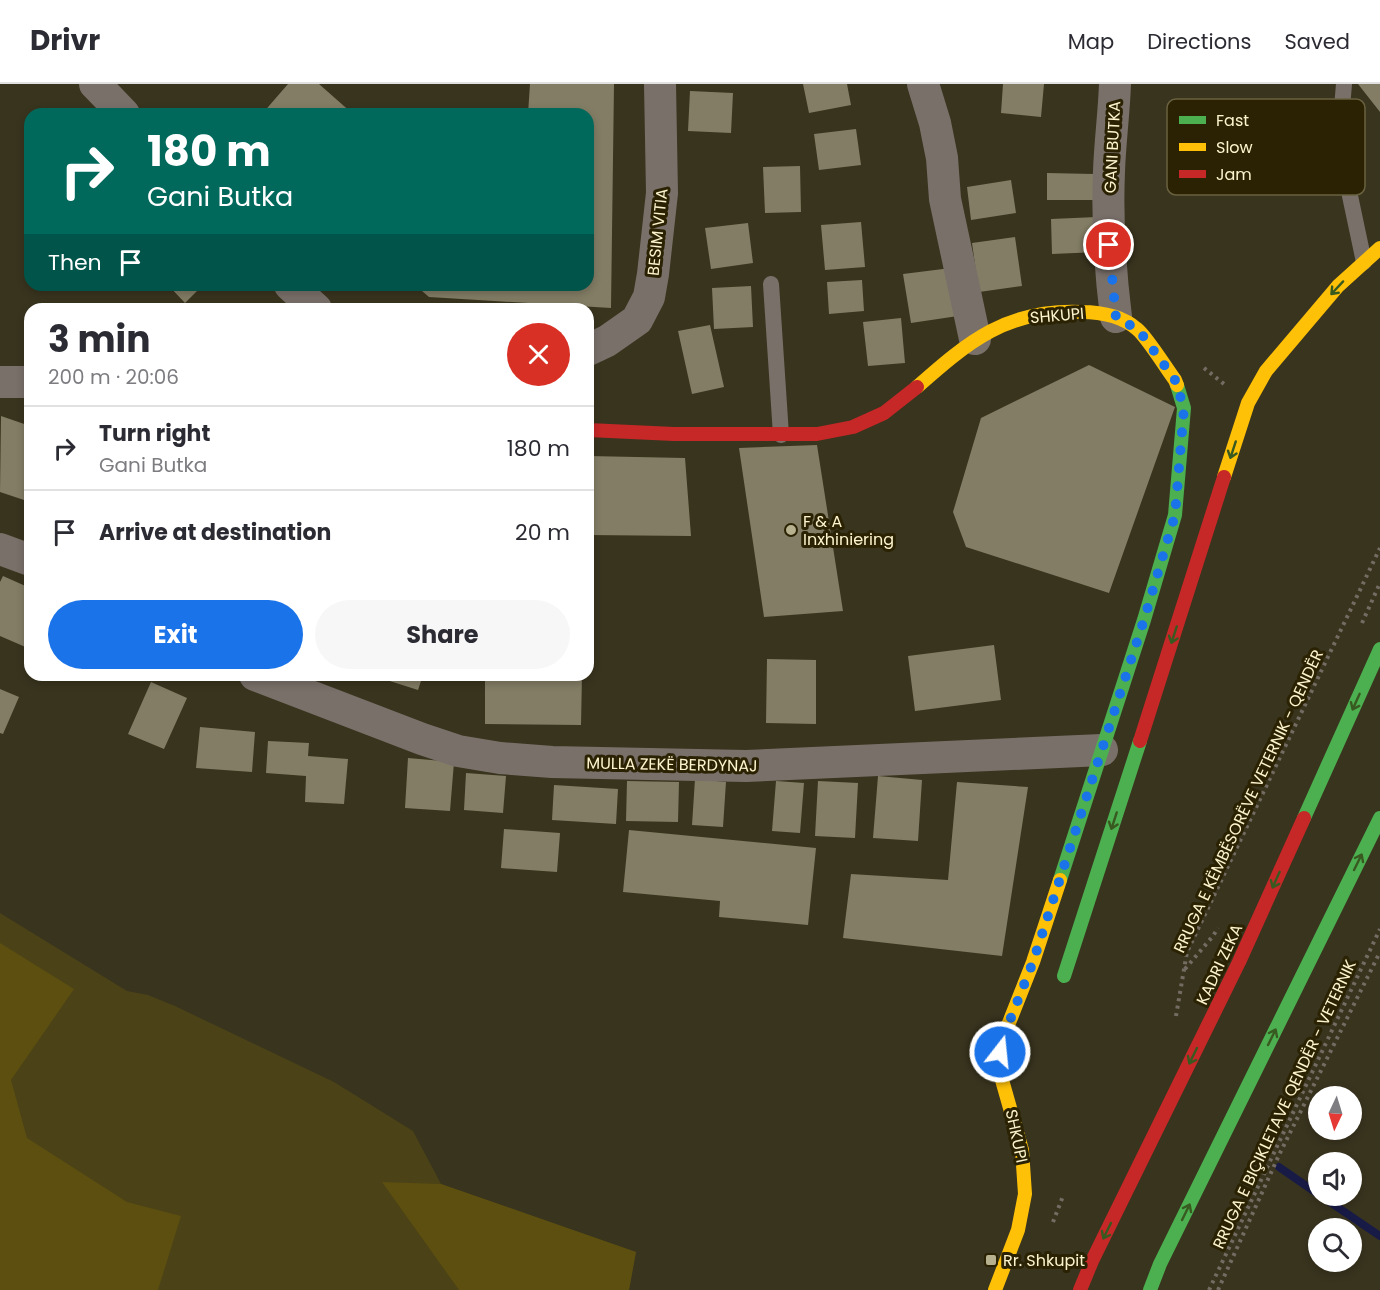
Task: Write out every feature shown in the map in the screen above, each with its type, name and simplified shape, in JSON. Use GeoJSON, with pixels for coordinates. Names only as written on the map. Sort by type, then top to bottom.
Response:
{"type":"FeatureCollection","features":[{"type":"Feature","properties":{"kind":"main road"},"geometry":{"type":"LineString","coordinates":[[1064,976],[1248,403],[1266,371],[1338,286],[1380,248]]}},
{"type":"Feature","properties":{"kind":"main road","name":"SHKUPI"},"geometry":{"type":"LineString","coordinates":[[594,430],[781,435],[817,434],[853,428],[884,413],[975,339],[1002,325],[1030,315],[1062,311],[1116,318],[1138,329],[1175,380],[1184,408],[1175,515],[1144,620],[1033,962],[1003,1038],[998,1066],[1022,1150],[1025,1176],[1022,1213],[1010,1254],[995,1290]]}},
{"type":"Feature","properties":{"kind":"main road","name":"KADRI ZEKA"},"geometry":{"type":"LineString","coordinates":[[1080,1290],[1092,1261],[1239,962],[1380,649]]}},
{"type":"Feature","properties":{"kind":"main road"},"geometry":{"type":"LineString","coordinates":[[1150,1290],[1160,1264],[1380,818]]}},
{"type":"Feature","properties":{"kind":"street"},"geometry":{"type":"LineString","coordinates":[[95,84],[117,108]]}},
{"type":"Feature","properties":{"kind":"street","name":"BESIM VITIA"},"geometry":{"type":"LineString","coordinates":[[594,347],[638,320],[649,297],[654,274],[662,193],[660,84]]}},
{"type":"Feature","properties":{"kind":"street"},"geometry":{"type":"LineString","coordinates":[[923,84],[935,123],[942,158],[945,199],[975,339]]}},
{"type":"Feature","properties":{"kind":"street","name":"GANI BUTKA"},"geometry":{"type":"LineString","coordinates":[[1115,84],[1108,222],[1110,268],[1116,318]]}},
{"type":"Feature","properties":{"kind":"street"},"geometry":{"type":"LineString","coordinates":[[296,291],[309,303]]}},
{"type":"Feature","properties":{"kind":"street"},"geometry":{"type":"LineString","coordinates":[[0,382],[24,382]]}},
{"type":"Feature","properties":{"kind":"street"},"geometry":{"type":"LineString","coordinates":[[0,549],[24,558]]}},
{"type":"Feature","properties":{"kind":"street","name":"MULLA ZEKË BERDYNAJ"},"geometry":{"type":"LineString","coordinates":[[271,681],[458,752],[500,758],[552,762],[746,766],[1102,750]]}},
{"type":"Feature","properties":{"kind":"lane"},"geometry":{"type":"LineString","coordinates":[[1343,99],[1344,84]]}},
{"type":"Feature","properties":{"kind":"lane"},"geometry":{"type":"LineString","coordinates":[[1350,195],[1364,261]]}},
{"type":"Feature","properties":{"kind":"lane"},"geometry":{"type":"LineString","coordinates":[[771,284],[781,435]]}},
{"type":"Feature","properties":{"kind":"path","name":"RRUGA E KËMBËSORËVE VETERNIK - QENDËR"},"geometry":{"type":"LineString","coordinates":[[1175,1020],[1187,952],[1380,548]]}},
{"type":"Feature","properties":{"kind":"path","name":"RRUGA E BIÇIKLETAVE QENDËR - VETERNIK"},"geometry":{"type":"LineString","coordinates":[[1209,1290],[1380,929]]}},
{"type":"Feature","properties":{"kind":"path"},"geometry":{"type":"LineString","coordinates":[[1218,1290],[1279,1155],[1380,952]]}},
{"type":"Feature","properties":{"kind":"shaded area"},"geometry":{"type":"Polygon","coordinates":[[[0,913],[127,991],[148,995],[175,1006],[334,1082],[413,1131],[441,1184],[636,1252],[629,1290],[0,1290],[0,913]]]}},
{"type":"Feature","properties":{"kind":"shaded area"},"geometry":{"type":"Polygon","coordinates":[[[0,943],[74,989],[11,1080],[27,1138],[127,1202],[181,1216],[158,1290],[0,1290],[0,943]]]}},
{"type":"Feature","properties":{"kind":"shaded area"},"geometry":{"type":"Polygon","coordinates":[[[382,1182],[441,1184],[636,1252],[629,1290],[459,1290],[382,1182]]]}},
{"type":"Feature","properties":{"kind":"building"},"geometry":{"type":"Polygon","coordinates":[[[288,84],[319,84],[346,108],[267,108],[288,84]]]}},
{"type":"Feature","properties":{"kind":"building"},"geometry":{"type":"Polygon","coordinates":[[[530,84],[614,84],[611,308],[594,307],[594,303],[528,303],[429,297],[422,291],[594,291],[594,108],[528,108],[530,84]]]}},
{"type":"Feature","properties":{"kind":"building"},"geometry":{"type":"Polygon","coordinates":[[[803,84],[847,84],[851,105],[809,113],[803,84]]]}},
{"type":"Feature","properties":{"kind":"building"},"geometry":{"type":"Polygon","coordinates":[[[1003,84],[1044,84],[1041,117],[1001,113],[1003,84]]]}},
{"type":"Feature","properties":{"kind":"building"},"geometry":{"type":"Polygon","coordinates":[[[1358,84],[1380,84],[1380,112],[1358,84]]]}},
{"type":"Feature","properties":{"kind":"building"},"geometry":{"type":"Polygon","coordinates":[[[690,91],[733,93],[731,133],[688,131],[690,91]]]}},
{"type":"Feature","properties":{"kind":"building"},"geometry":{"type":"Polygon","coordinates":[[[856,129],[861,165],[819,170],[814,134],[856,129]]]}},
{"type":"Feature","properties":{"kind":"building"},"geometry":{"type":"Polygon","coordinates":[[[800,166],[801,212],[765,213],[763,167],[800,166]]]}},
{"type":"Feature","properties":{"kind":"building"},"geometry":{"type":"Polygon","coordinates":[[[1047,173],[1094,174],[1094,200],[1047,200],[1047,173]]]}},
{"type":"Feature","properties":{"kind":"building"},"geometry":{"type":"Polygon","coordinates":[[[1011,180],[1016,213],[971,220],[967,187],[1011,180]]]}},
{"type":"Feature","properties":{"kind":"building"},"geometry":{"type":"Polygon","coordinates":[[[1097,217],[1098,252],[1052,254],[1051,219],[1097,217]]]}},
{"type":"Feature","properties":{"kind":"building"},"geometry":{"type":"Polygon","coordinates":[[[861,222],[865,267],[825,270],[821,225],[861,222]]]}},
{"type":"Feature","properties":{"kind":"building"},"geometry":{"type":"Polygon","coordinates":[[[748,223],[753,263],[711,269],[705,228],[748,223]]]}},
{"type":"Feature","properties":{"kind":"building"},"geometry":{"type":"Polygon","coordinates":[[[1015,237],[1022,286],[979,292],[972,243],[1015,237]]]}},
{"type":"Feature","properties":{"kind":"building"},"geometry":{"type":"Polygon","coordinates":[[[951,268],[958,316],[911,323],[903,274],[951,268]]]}},
{"type":"Feature","properties":{"kind":"building"},"geometry":{"type":"Polygon","coordinates":[[[862,280],[864,311],[829,314],[827,282],[862,280]]]}},
{"type":"Feature","properties":{"kind":"building"},"geometry":{"type":"Polygon","coordinates":[[[751,286],[753,327],[714,329],[712,288],[751,286]]]}},
{"type":"Feature","properties":{"kind":"building"},"geometry":{"type":"Polygon","coordinates":[[[174,291],[197,291],[185,303],[174,291]]]}},
{"type":"Feature","properties":{"kind":"building"},"geometry":{"type":"Polygon","coordinates":[[[901,318],[905,363],[868,366],[863,322],[901,318]]]}},
{"type":"Feature","properties":{"kind":"building"},"geometry":{"type":"Polygon","coordinates":[[[710,325],[724,387],[692,394],[678,331],[710,325]]]}},
{"type":"Feature","properties":{"kind":"building"},"geometry":{"type":"Polygon","coordinates":[[[1089,365],[1175,407],[1109,593],[966,547],[953,512],[981,418],[1089,365]]]}},
{"type":"Feature","properties":{"kind":"building"},"geometry":{"type":"Polygon","coordinates":[[[1,416],[24,424],[24,500],[0,492],[1,416]]]}},
{"type":"Feature","properties":{"kind":"building","name":"F & A Inxhiniering"},"geometry":{"type":"Polygon","coordinates":[[[817,445],[843,611],[764,617],[739,448],[817,445]]]}},
{"type":"Feature","properties":{"kind":"building"},"geometry":{"type":"Polygon","coordinates":[[[594,456],[685,458],[691,536],[594,535],[594,456]]]}},
{"type":"Feature","properties":{"kind":"building"},"geometry":{"type":"Polygon","coordinates":[[[3,576],[24,585],[24,646],[0,636],[0,582],[3,576]]]}},
{"type":"Feature","properties":{"kind":"building"},"geometry":{"type":"Polygon","coordinates":[[[994,645],[1001,700],[915,711],[908,656],[994,645]]]}},
{"type":"Feature","properties":{"kind":"building"},"geometry":{"type":"Polygon","coordinates":[[[767,659],[816,660],[816,724],[766,723],[767,659]]]}},
{"type":"Feature","properties":{"kind":"building"},"geometry":{"type":"Polygon","coordinates":[[[390,681],[421,681],[418,690],[390,681]]]}},
{"type":"Feature","properties":{"kind":"building"},"geometry":{"type":"Polygon","coordinates":[[[485,681],[582,681],[581,725],[485,724],[485,681]]]}},
{"type":"Feature","properties":{"kind":"building"},"geometry":{"type":"Polygon","coordinates":[[[151,682],[187,698],[164,749],[128,734],[151,682]]]}},
{"type":"Feature","properties":{"kind":"building"},"geometry":{"type":"Polygon","coordinates":[[[0,689],[19,697],[3,734],[0,733],[0,689]]]}},
{"type":"Feature","properties":{"kind":"building"},"geometry":{"type":"Polygon","coordinates":[[[200,727],[255,732],[252,772],[196,768],[200,727]]]}},
{"type":"Feature","properties":{"kind":"building"},"geometry":{"type":"Polygon","coordinates":[[[268,741],[309,743],[308,756],[348,759],[344,804],[305,802],[306,776],[266,773],[268,741]]]}},
{"type":"Feature","properties":{"kind":"building"},"geometry":{"type":"Polygon","coordinates":[[[408,758],[454,762],[450,811],[405,808],[408,758]]]}},
{"type":"Feature","properties":{"kind":"building"},"geometry":{"type":"Polygon","coordinates":[[[466,773],[506,776],[503,813],[464,810],[466,773]]]}},
{"type":"Feature","properties":{"kind":"building"},"geometry":{"type":"Polygon","coordinates":[[[878,776],[922,780],[918,841],[873,838],[878,776]]]}},
{"type":"Feature","properties":{"kind":"building"},"geometry":{"type":"Polygon","coordinates":[[[695,779],[726,782],[723,827],[692,825],[695,779]]]}},
{"type":"Feature","properties":{"kind":"building"},"geometry":{"type":"Polygon","coordinates":[[[627,781],[679,782],[678,822],[626,821],[627,781]]]}},
{"type":"Feature","properties":{"kind":"building"},"geometry":{"type":"Polygon","coordinates":[[[776,781],[804,783],[800,833],[772,831],[776,781]]]}},
{"type":"Feature","properties":{"kind":"building"},"geometry":{"type":"Polygon","coordinates":[[[818,781],[858,783],[855,838],[815,836],[818,781]]]}},
{"type":"Feature","properties":{"kind":"building"},"geometry":{"type":"Polygon","coordinates":[[[957,782],[1028,787],[1002,956],[843,938],[851,874],[948,880],[957,782]]]}},
{"type":"Feature","properties":{"kind":"building"},"geometry":{"type":"Polygon","coordinates":[[[554,785],[618,789],[616,824],[552,820],[554,785]]]}},
{"type":"Feature","properties":{"kind":"building"},"geometry":{"type":"Polygon","coordinates":[[[504,829],[560,833],[557,872],[501,868],[504,829]]]}},
{"type":"Feature","properties":{"kind":"building"},"geometry":{"type":"Polygon","coordinates":[[[629,830],[816,848],[808,925],[719,917],[720,901],[623,892],[629,830]]]}},
{"type":"Feature","properties":{"kind":"waterway"},"geometry":{"type":"LineString","coordinates":[[1279,1167],[1308,1187]]}},
{"type":"Feature","properties":{"kind":"waterway"},"geometry":{"type":"LineString","coordinates":[[1336,1206],[1380,1236]]}},
{"type":"Feature","properties":{"kind":"traffic: fast"},"geometry":{"type":"LineString","coordinates":[[1060,880],[1144,620],[1175,515],[1184,408],[1177,385]]}},
{"type":"Feature","properties":{"kind":"traffic: fast"},"geometry":{"type":"LineString","coordinates":[[1304,818],[1380,649]]}},
{"type":"Feature","properties":{"kind":"traffic: fast"},"geometry":{"type":"LineString","coordinates":[[1064,976],[1140,741]]}},
{"type":"Feature","properties":{"kind":"traffic: fast"},"geometry":{"type":"LineString","coordinates":[[1150,1290],[1160,1264],[1380,818]]}},
{"type":"Feature","properties":{"kind":"traffic: slow"},"geometry":{"type":"LineString","coordinates":[[1224,477],[1248,403],[1266,371],[1338,286],[1380,248]]}},
{"type":"Feature","properties":{"kind":"traffic: slow"},"geometry":{"type":"LineString","coordinates":[[917,387],[954,355],[991,331],[1010,322],[1055,312],[1096,313],[1125,321],[1137,329],[1151,345],[1177,385]]}},
{"type":"Feature","properties":{"kind":"traffic: slow"},"geometry":{"type":"LineString","coordinates":[[995,1290],[1018,1230],[1025,1194],[1022,1150],[998,1066],[1003,1038],[1033,962],[1060,880]]}},
{"type":"Feature","properties":{"kind":"traffic: jam"},"geometry":{"type":"LineString","coordinates":[[594,430],[674,434],[817,434],[853,427],[884,413],[917,387]]}},
{"type":"Feature","properties":{"kind":"traffic: jam"},"geometry":{"type":"LineString","coordinates":[[1140,741],[1224,477]]}},
{"type":"Feature","properties":{"kind":"traffic: jam"},"geometry":{"type":"LineString","coordinates":[[1080,1290],[1092,1261],[1239,962],[1304,818]]}},
{"type":"Feature","properties":{"kind":"place","name":"F & A Inxhiniering"},"geometry":{"type":"Point","coordinates":[791,530]}},
{"type":"Feature","properties":{"kind":"place","name":"Rr. Shkupit"},"geometry":{"type":"Point","coordinates":[991,1260]}},
{"type":"Feature","properties":{"kind":"route"},"geometry":{"type":"LineString","coordinates":[[1000,1052],[1003,1038],[1033,962],[1144,620],[1175,515],[1184,408],[1175,380],[1138,329],[1116,318],[1109,245]]}}]}
